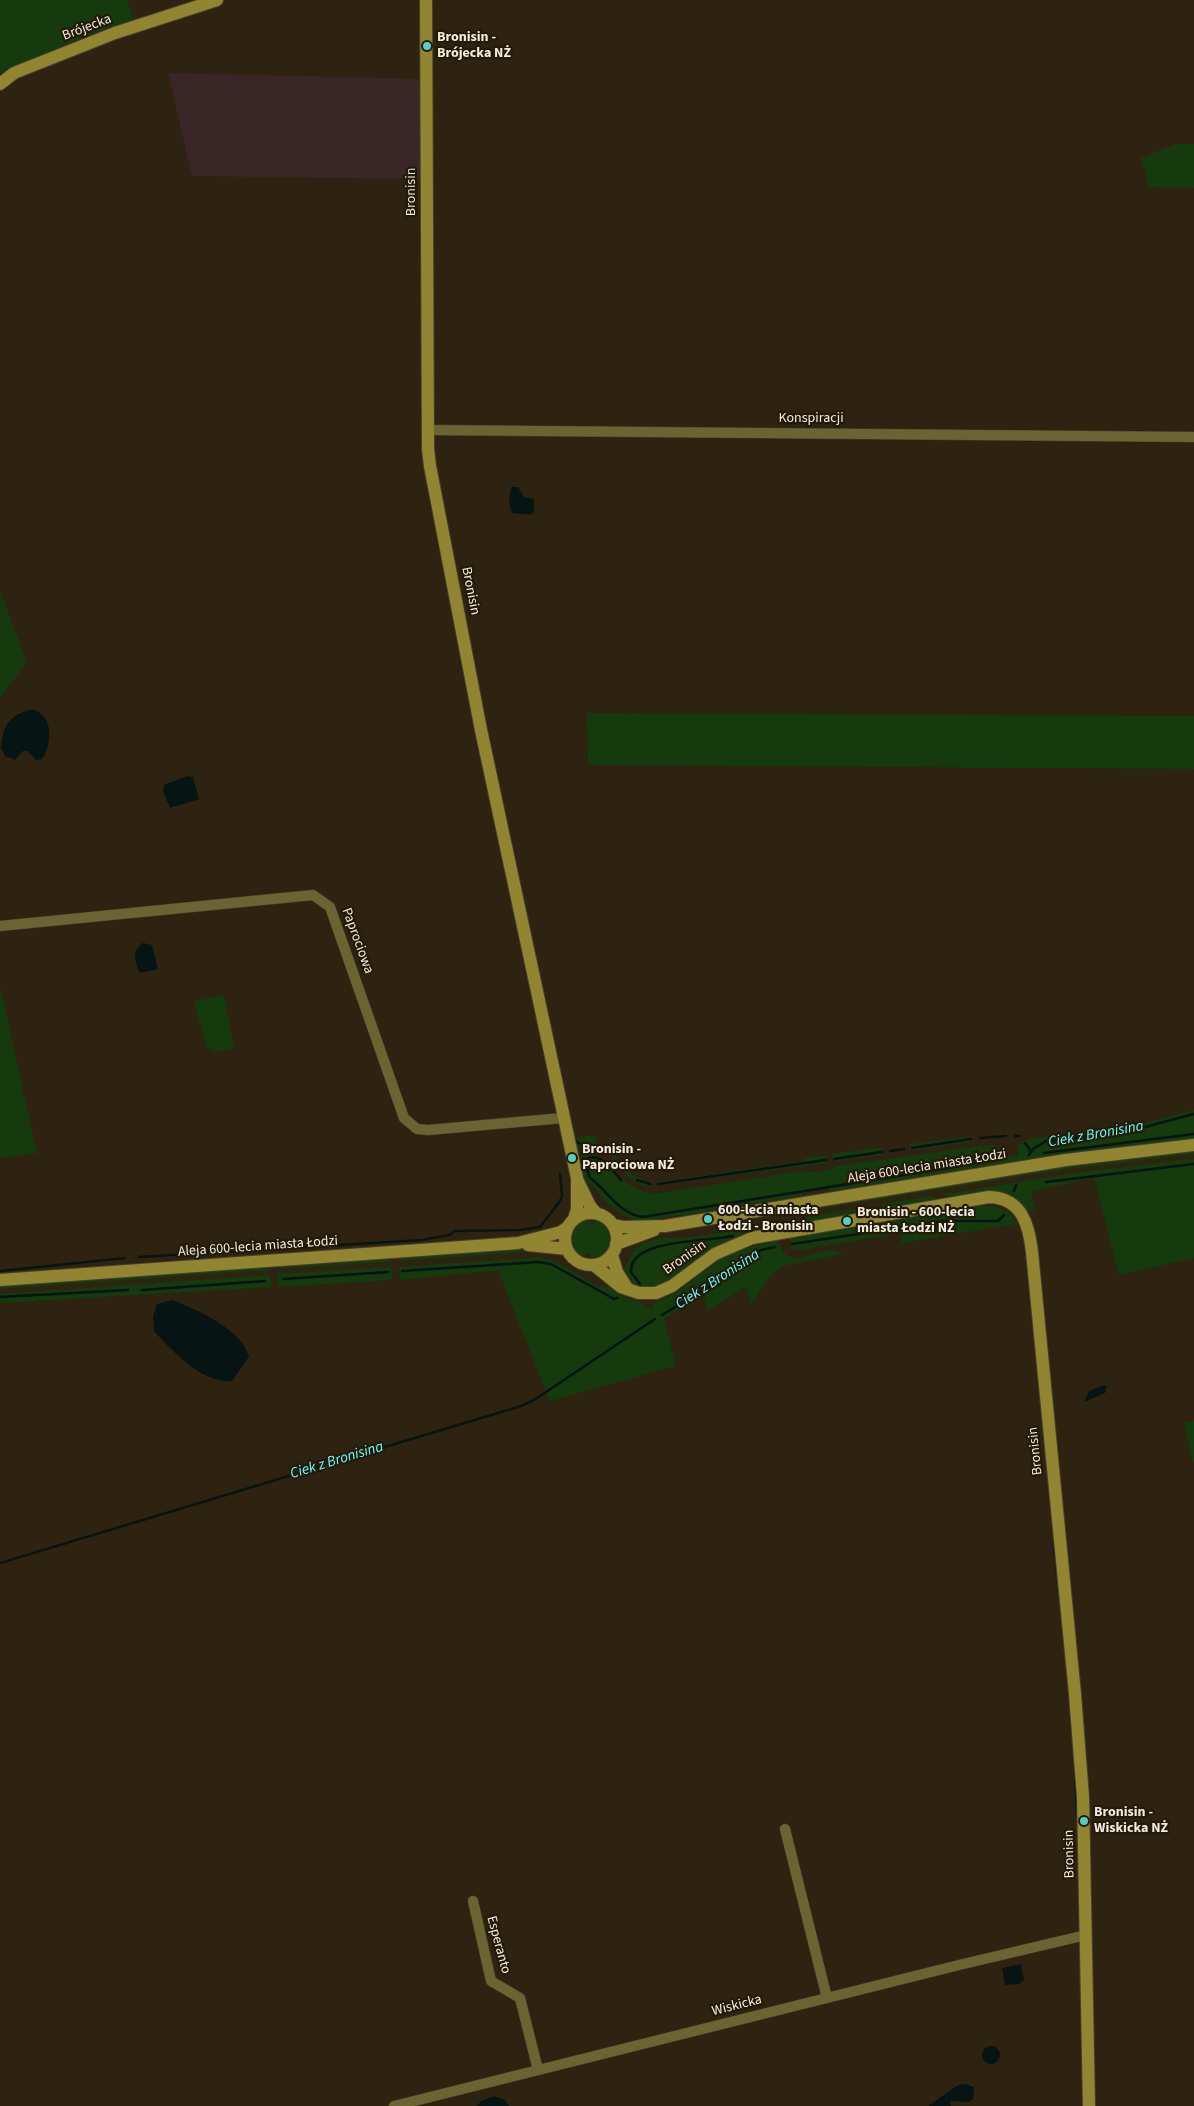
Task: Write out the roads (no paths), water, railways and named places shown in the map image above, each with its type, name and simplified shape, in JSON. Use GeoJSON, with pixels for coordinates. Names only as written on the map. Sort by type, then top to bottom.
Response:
{"type":"FeatureCollection","features":[{"type":"Feature","properties":{"kind":"street","name":"Brójecka"},"geometry":{"type":"LineString","coordinates":[[1,81],[14,73],[115,32],[217,0]]}},
{"type":"Feature","properties":{"kind":"street","name":"Bronisin"},"geometry":{"type":"LineString","coordinates":[[426,0],[428,430],[430,466],[481,730],[563,1118],[577,1178],[590,1206],[596,1213]]}},
{"type":"Feature","properties":{"kind":"street","name":"Konspiracji"},"geometry":{"type":"LineString","coordinates":[[428,430],[1194,437]]}},
{"type":"Feature","properties":{"kind":"street","name":"Paprociowa"},"geometry":{"type":"LineString","coordinates":[[0,926],[313,895],[330,907],[404,1118],[417,1129],[428,1130],[563,1118]]}},
{"type":"Feature","properties":{"kind":"street","name":"Aleja 600-lecia miasta Łodzi"},"geometry":{"type":"LineString","coordinates":[[612,1225],[623,1227],[666,1226],[1066,1160],[1194,1145]]}},
{"type":"Feature","properties":{"kind":"street","name":"Bronisin"},"geometry":{"type":"LineString","coordinates":[[571,1223],[577,1210],[577,1178]]}},
{"type":"Feature","properties":{"kind":"street","name":"Bronisin"},"geometry":{"type":"LineString","coordinates":[[594,1265],[616,1284],[643,1294],[660,1292],[715,1254],[740,1242],[767,1235],[983,1197],[994,1197],[1007,1201],[1024,1216],[1029,1231],[1032,1259],[1078,1732],[1084,1821],[1089,2106]]}},
{"type":"Feature","properties":{"kind":"street"},"geometry":{"type":"LineString","coordinates":[[614,1249],[606,1260],[594,1265],[580,1263],[567,1249],[565,1242],[571,1223],[583,1214],[596,1213],[604,1216],[612,1225],[617,1236],[614,1249],[617,1272],[629,1290]]}},
{"type":"Feature","properties":{"kind":"street","name":"Aleja 600-lecia miasta Łodzi"},"geometry":{"type":"LineString","coordinates":[[0,1280],[518,1243],[561,1232],[571,1223]]}},
{"type":"Feature","properties":{"kind":"street","name":"Aleja 600-lecia miasta Łodzi"},"geometry":{"type":"LineString","coordinates":[[614,1249],[666,1226]]}},
{"type":"Feature","properties":{"kind":"street","name":"Aleja 600-lecia miasta Łodzi"},"geometry":{"type":"LineString","coordinates":[[518,1243],[567,1249]]}},
{"type":"Feature","properties":{"kind":"street"},"geometry":{"type":"LineString","coordinates":[[784,1829],[826,1998]]}},
{"type":"Feature","properties":{"kind":"street","name":"Esperanto"},"geometry":{"type":"LineString","coordinates":[[473,1901],[491,1981],[520,1998],[538,2070]]}},
{"type":"Feature","properties":{"kind":"street","name":"Wiskicka"},"geometry":{"type":"LineString","coordinates":[[394,2106],[826,1998],[1086,1936]]}},
{"type":"Feature","properties":{"kind":"waterway","name":"Ciek z Bronisina"},"geometry":{"type":"LineString","coordinates":[[1029,1155],[1033,1149],[1046,1141],[1126,1132],[1194,1114]]}},
{"type":"Feature","properties":{"kind":"waterway"},"geometry":{"type":"LineString","coordinates":[[1044,1153],[1194,1134]]}},
{"type":"Feature","properties":{"kind":"waterway"},"geometry":{"type":"LineString","coordinates":[[980,1138],[1006,1136]]}},
{"type":"Feature","properties":{"kind":"waterway"},"geometry":{"type":"LineString","coordinates":[[1015,1136],[1020,1136]]}},
{"type":"Feature","properties":{"kind":"waterway"},"geometry":{"type":"LineString","coordinates":[[912,1148],[971,1139]]}},
{"type":"Feature","properties":{"kind":"waterway"},"geometry":{"type":"LineString","coordinates":[[574,1140],[580,1144]]}},
{"type":"Feature","properties":{"kind":"waterway"},"geometry":{"type":"LineString","coordinates":[[1025,1143],[1031,1151]]}},
{"type":"Feature","properties":{"kind":"waterway"},"geometry":{"type":"LineString","coordinates":[[890,1151],[904,1149]]}},
{"type":"Feature","properties":{"kind":"waterway"},"geometry":{"type":"LineString","coordinates":[[834,1159],[882,1152]]}},
{"type":"Feature","properties":{"kind":"waterway"},"geometry":{"type":"LineString","coordinates":[[584,1160],[595,1157],[600,1159],[621,1180]]}},
{"type":"Feature","properties":{"kind":"waterway"},"geometry":{"type":"LineString","coordinates":[[583,1159],[590,1178],[620,1207],[627,1212],[643,1217],[997,1160]]}},
{"type":"Feature","properties":{"kind":"waterway"},"geometry":{"type":"LineString","coordinates":[[658,1184],[826,1160]]}},
{"type":"Feature","properties":{"kind":"waterway"},"geometry":{"type":"LineString","coordinates":[[1046,1182],[1194,1164]]}},
{"type":"Feature","properties":{"kind":"waterway"},"geometry":{"type":"LineString","coordinates":[[139,1257],[422,1240],[449,1235],[455,1231],[519,1230],[540,1227],[562,1196],[560,1174]]}},
{"type":"Feature","properties":{"kind":"waterway"},"geometry":{"type":"LineString","coordinates":[[637,1180],[650,1184]]}},
{"type":"Feature","properties":{"kind":"waterway","name":"Ciek z Bronisina"},"geometry":{"type":"LineString","coordinates":[[1014,1191],[1016,1185]]}},
{"type":"Feature","properties":{"kind":"waterway","name":"Ciek z Bronisina"},"geometry":{"type":"LineString","coordinates":[[792,1244],[944,1221],[998,1221],[1004,1215]]}},
{"type":"Feature","properties":{"kind":"waterway"},"geometry":{"type":"LineString","coordinates":[[640,1284],[631,1272],[634,1261],[643,1253],[656,1247],[733,1236]]}},
{"type":"Feature","properties":{"kind":"waterway","name":"Ciek z Bronisina"},"geometry":{"type":"LineString","coordinates":[[662,1315],[722,1279],[761,1250],[775,1247]]}},
{"type":"Feature","properties":{"kind":"waterway"},"geometry":{"type":"LineString","coordinates":[[0,1271],[125,1258]]}},
{"type":"Feature","properties":{"kind":"waterway"},"geometry":{"type":"LineString","coordinates":[[402,1271],[538,1262],[551,1264],[614,1299],[617,1298]]}},
{"type":"Feature","properties":{"kind":"waterway"},"geometry":{"type":"LineString","coordinates":[[283,1279],[388,1272]]}},
{"type":"Feature","properties":{"kind":"waterway"},"geometry":{"type":"LineString","coordinates":[[142,1290],[265,1281]]}},
{"type":"Feature","properties":{"kind":"waterway"},"geometry":{"type":"LineString","coordinates":[[0,1297],[128,1290]]}},
{"type":"Feature","properties":{"kind":"waterway","name":"Ciek z Bronisina"},"geometry":{"type":"LineString","coordinates":[[0,1563],[521,1406],[534,1400],[655,1319]]}},
{"type":"Feature","properties":{"kind":"waterway"},"geometry":{"type":"LineString","coordinates":[[1054,1544],[1055,1557]]}},
{"type":"Feature","properties":{"kind":"waterway"},"geometry":{"type":"LineString","coordinates":[[1056,1565],[1057,1572]]}},
{"type":"Feature","properties":{"kind":"waterway"},"geometry":{"type":"LineString","coordinates":[[1075,1776],[1077,1817]]}},
{"type":"Feature","properties":{"kind":"place","name":"Bronisin - Brójecka NŻ"},"geometry":{"type":"Point","coordinates":[427,46]}},
{"type":"Feature","properties":{"kind":"place","name":"Bronisin - Paprociowa NŻ"},"geometry":{"type":"Point","coordinates":[572,1158]}},
{"type":"Feature","properties":{"kind":"place","name":"600-lecia miasta Łodzi - Bronisin"},"geometry":{"type":"Point","coordinates":[708,1219]}},
{"type":"Feature","properties":{"kind":"place","name":"Bronisin - 600-lecia miasta Łodzi NŻ"},"geometry":{"type":"Point","coordinates":[847,1221]}},
{"type":"Feature","properties":{"kind":"place","name":"Bronisin - Wiskicka NŻ"},"geometry":{"type":"Point","coordinates":[1084,1821]}}]}
